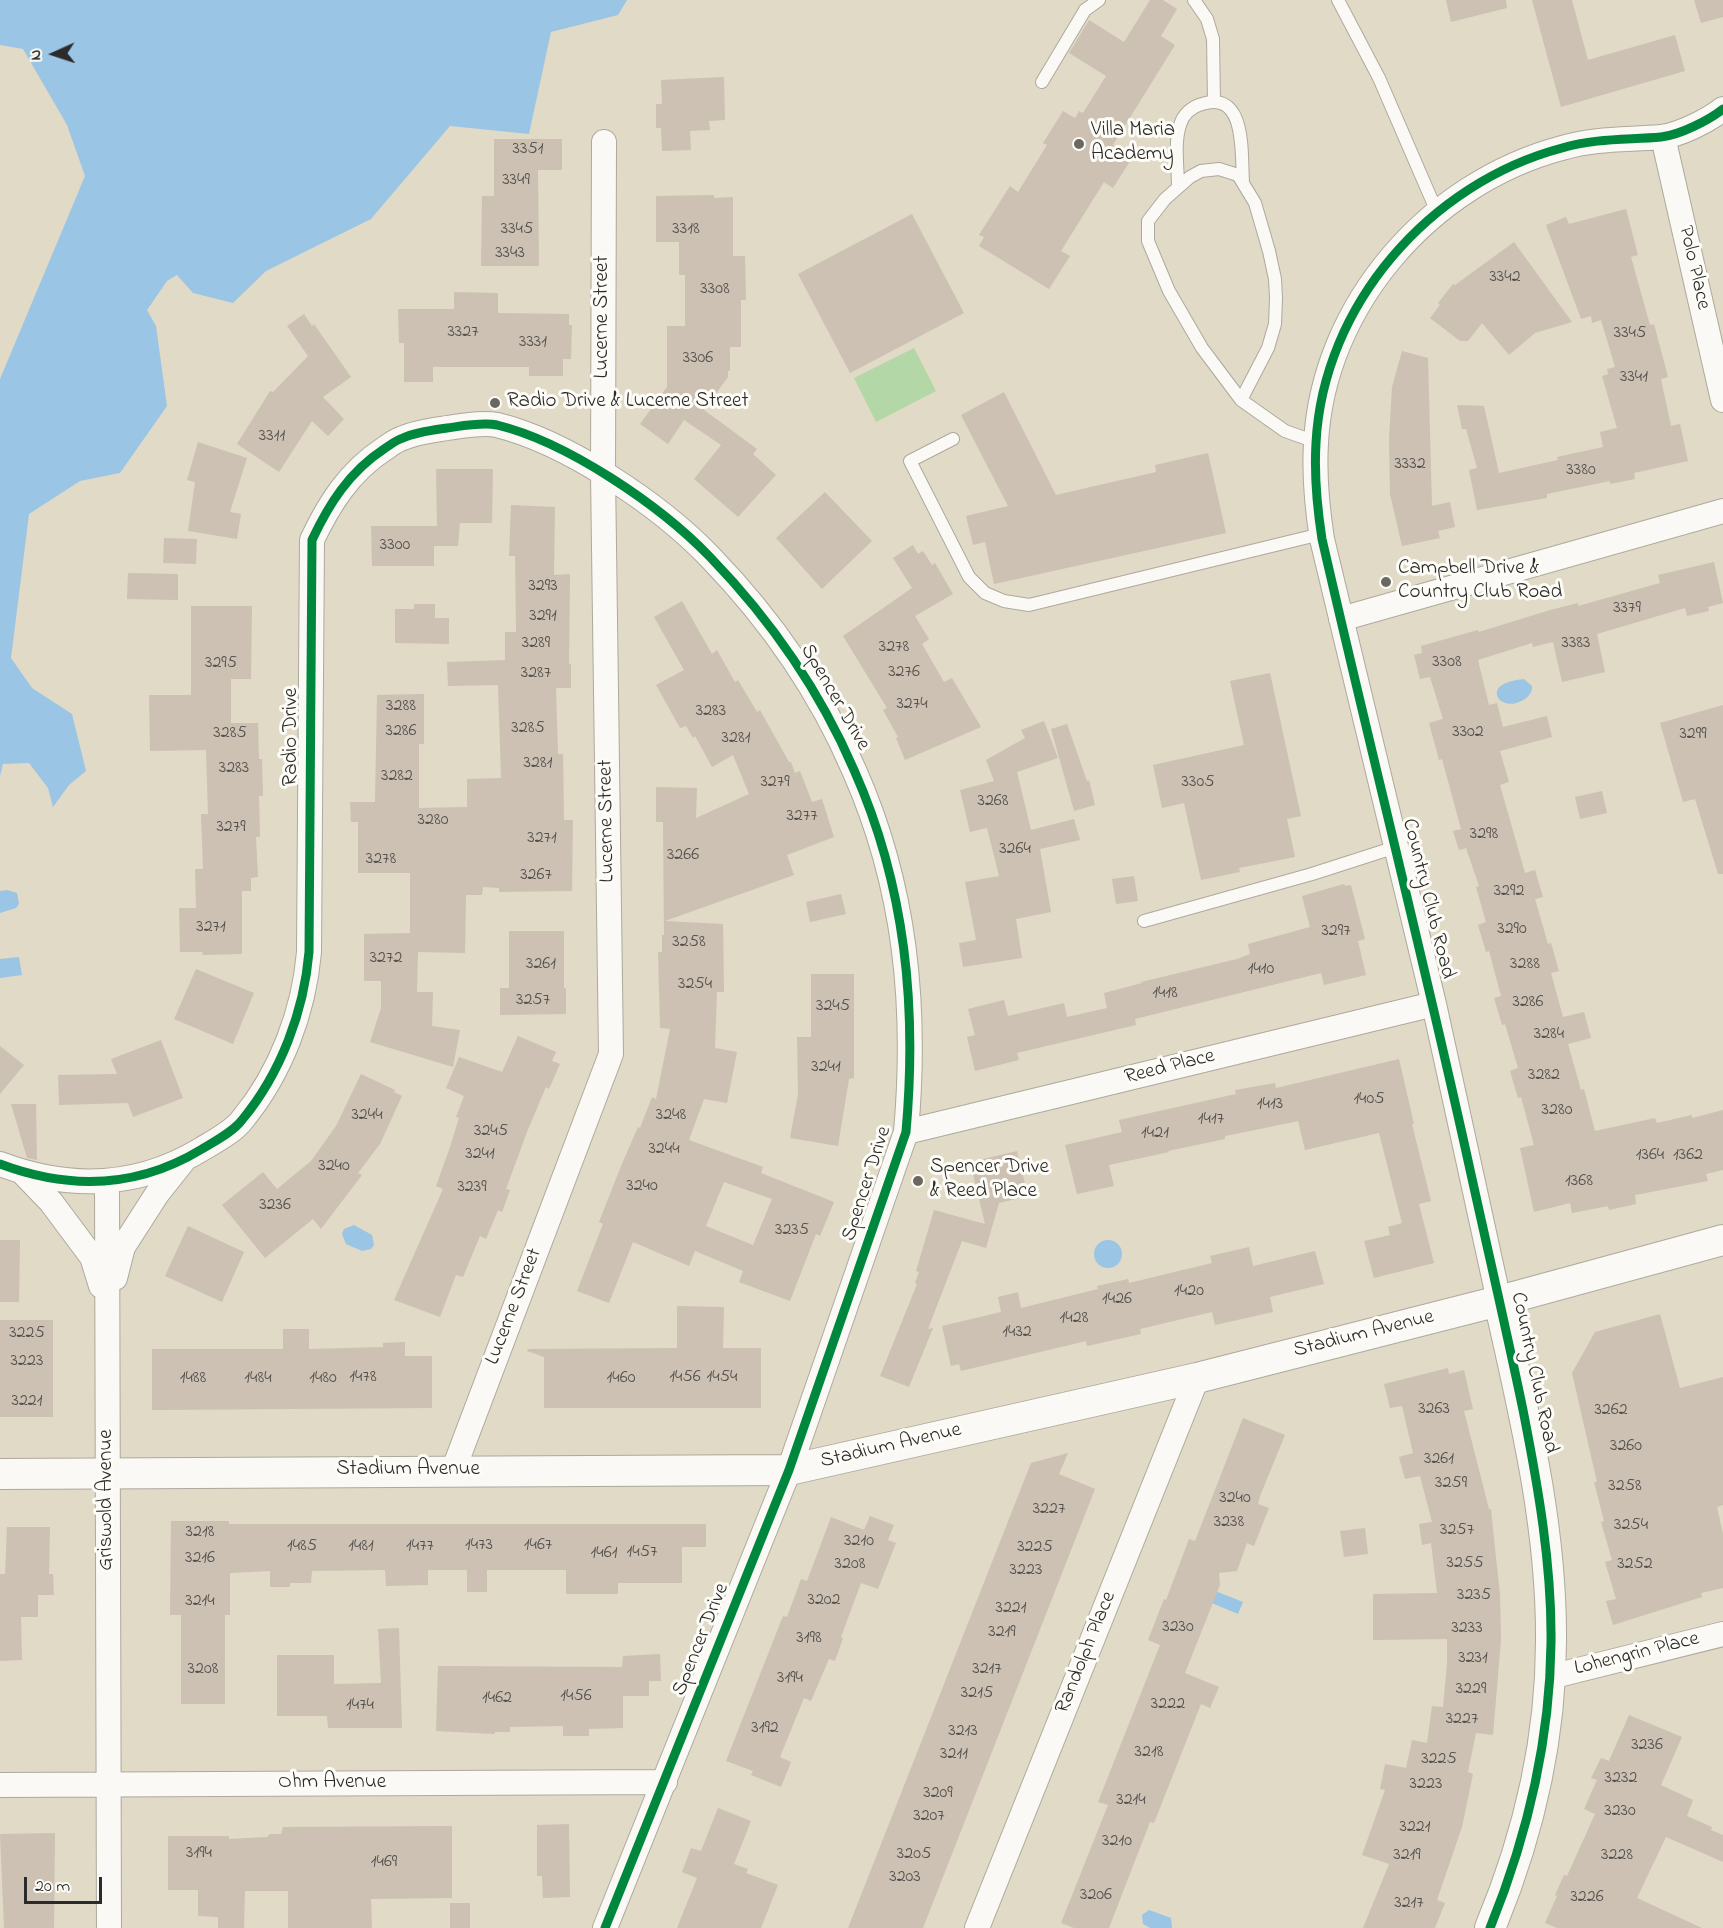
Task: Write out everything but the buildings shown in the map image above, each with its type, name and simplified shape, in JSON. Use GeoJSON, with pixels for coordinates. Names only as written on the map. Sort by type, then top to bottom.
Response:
{"type":"FeatureCollection","features":[{"type":"Feature","properties":{"kind":"street","name":"Country Club Road"},"geometry":{"type":"LineString","coordinates":[[1490,1928],[1529,1817],[1542,1750],[1550,1677],[1551,1641],[1549,1582],[1540,1501],[1514,1365],[1434,1004],[1321,534],[1315,491],[1316,442],[1324,394],[1337,351],[1357,308],[1379,272],[1407,240],[1437,212],[1483,180],[1520,162],[1562,147],[1611,138],[1663,137],[1691,127],[1723,109]]}},
{"type":"Feature","properties":{"kind":"street","name":"Polo Place"},"geometry":{"type":"LineString","coordinates":[[1663,137],[1723,400]]}},
{"type":"Feature","properties":{"kind":"street","name":"Lucerne Street"},"geometry":{"type":"LineString","coordinates":[[453,1471],[611,1054],[603,474],[604,142]]}},
{"type":"Feature","properties":{"kind":"street","name":"Radio Drive"},"geometry":{"type":"LineString","coordinates":[[107,1182],[147,1173],[184,1160],[214,1143],[241,1121],[263,1089],[285,1048],[300,1008],[309,952],[312,540],[326,510],[343,485],[370,458],[402,438],[462,425],[494,424],[524,434],[567,453],[603,474]]}},
{"type":"Feature","properties":{"kind":"street","name":"Spencer Drive"},"geometry":{"type":"LineString","coordinates":[[603,474],[657,509],[709,556],[756,608],[796,663],[828,716],[855,770],[876,828],[893,887],[905,954],[911,1016],[906,1132],[789,1470],[605,1928]]}},
{"type":"Feature","properties":{"kind":"street"},"geometry":{"type":"LineString","coordinates":[[1341,620],[1723,511]]}},
{"type":"Feature","properties":{"kind":"street","name":"Reed Place"},"geometry":{"type":"LineString","coordinates":[[906,1132],[1434,1004]]}},
{"type":"Feature","properties":{"kind":"street"},"geometry":{"type":"LineString","coordinates":[[107,1306],[123,1247],[157,1194],[184,1160]]}},
{"type":"Feature","properties":{"kind":"street"},"geometry":{"type":"LineString","coordinates":[[0,1164],[23,1173],[65,1181],[107,1182]]}},
{"type":"Feature","properties":{"kind":"street"},"geometry":{"type":"LineString","coordinates":[[23,1173],[51,1202],[92,1257],[107,1306]]}},
{"type":"Feature","properties":{"kind":"street","name":"Griswold Avenue"},"geometry":{"type":"LineString","coordinates":[[107,1182],[109,1928]]}},
{"type":"Feature","properties":{"kind":"street","name":"Stadium Avenue"},"geometry":{"type":"LineString","coordinates":[[0,1474],[789,1470],[1197,1378],[1499,1301],[1723,1240]]}},
{"type":"Feature","properties":{"kind":"street","name":"Randolph Place"},"geometry":{"type":"LineString","coordinates":[[977,1928],[1197,1378]]}},
{"type":"Feature","properties":{"kind":"street","name":"Lohengrin Place"},"geometry":{"type":"LineString","coordinates":[[1550,1677],[1723,1634]]}},
{"type":"Feature","properties":{"kind":"street","name":"Ohm Avenue"},"geometry":{"type":"LineString","coordinates":[[0,1785],[665,1782]]}},
{"type":"Feature","properties":{"kind":"lane"},"geometry":{"type":"LineString","coordinates":[[1042,82],[1085,10],[1100,0]]}},
{"type":"Feature","properties":{"kind":"lane"},"geometry":{"type":"LineString","coordinates":[[1194,0],[1207,19],[1213,39],[1214,101]]}},
{"type":"Feature","properties":{"kind":"lane"},"geometry":{"type":"LineString","coordinates":[[1338,0],[1378,78],[1437,212]]}},
{"type":"Feature","properties":{"kind":"lane"},"geometry":{"type":"LineString","coordinates":[[1178,186],[1177,139],[1180,125],[1186,112],[1198,105],[1214,101],[1225,104],[1234,114],[1239,130],[1243,183]]}},
{"type":"Feature","properties":{"kind":"lane"},"geometry":{"type":"LineString","coordinates":[[1242,400],[1262,362],[1275,324],[1275,279],[1255,203],[1238,175],[1219,169],[1201,171],[1178,186],[1148,221],[1148,241],[1169,291],[1202,348],[1242,400],[1285,431],[1316,442]]}},
{"type":"Feature","properties":{"kind":"lane"},"geometry":{"type":"LineString","coordinates":[[953,439],[910,461],[969,577],[985,592],[1004,601],[1029,605],[1321,534]]}},
{"type":"Feature","properties":{"kind":"lane"},"geometry":{"type":"LineString","coordinates":[[1144,921],[1396,848]]}},
{"type":"Feature","properties":{"kind":"green space"},"geometry":{"type":"Polygon","coordinates":[[[914,348],[936,391],[876,422],[854,378],[914,348]]]}},
{"type":"Feature","properties":{"kind":"water"},"geometry":{"type":"Polygon","coordinates":[[[0,0],[627,0],[618,15],[551,32],[529,134],[450,126],[371,219],[266,271],[233,303],[193,293],[177,275],[167,281],[147,310],[156,326],[167,406],[120,473],[80,481],[29,514],[11,658],[32,688],[72,714],[86,771],[69,785],[53,807],[48,788],[29,763],[3,764],[0,776],[0,379],[85,176],[67,125],[23,49],[0,45],[0,0]]]}},
{"type":"Feature","properties":{"kind":"water"},"geometry":{"type":"Polygon","coordinates":[[[1524,679],[1532,686],[1526,698],[1512,704],[1499,699],[1497,691],[1502,685],[1524,679]]]}},
{"type":"Feature","properties":{"kind":"water"},"geometry":{"type":"Polygon","coordinates":[[[7,890],[17,893],[19,904],[16,908],[0,913],[0,891],[7,890]]]}},
{"type":"Feature","properties":{"kind":"water"},"geometry":{"type":"Polygon","coordinates":[[[19,957],[22,975],[0,978],[0,959],[19,957]]]}},
{"type":"Feature","properties":{"kind":"water"},"geometry":{"type":"Polygon","coordinates":[[[354,1225],[372,1235],[374,1245],[371,1249],[362,1251],[346,1244],[342,1234],[344,1229],[354,1225]]]}},
{"type":"Feature","properties":{"kind":"water"},"geometry":{"type":"Polygon","coordinates":[[[1108,1240],[1118,1244],[1122,1254],[1118,1264],[1108,1268],[1098,1264],[1094,1254],[1098,1244],[1108,1240]]]}},
{"type":"Feature","properties":{"kind":"water"},"geometry":{"type":"Polygon","coordinates":[[[1200,1585],[1243,1602],[1238,1614],[1195,1596],[1200,1585]]]}},
{"type":"Feature","properties":{"kind":"water"},"geometry":{"type":"Polygon","coordinates":[[[1149,1910],[1171,1918],[1172,1928],[1150,1928],[1143,1924],[1142,1915],[1149,1910]]]}},
{"type":"Feature","properties":{"kind":"cycle path"},"geometry":{"type":"LineString","coordinates":[[1490,1928],[1515,1859],[1541,1753],[1550,1680],[1551,1614],[1547,1555],[1534,1468],[1503,1318],[1433,1008],[1322,539],[1316,491],[1316,443],[1323,392],[1339,344],[1362,298],[1392,257],[1428,220],[1469,189],[1514,165],[1575,145],[1669,136],[1694,126],[1723,109]]}},
{"type":"Feature","properties":{"kind":"cycle path"},"geometry":{"type":"LineString","coordinates":[[0,1164],[52,1178],[103,1181],[128,1178],[178,1162],[234,1128],[256,1102],[279,1062],[296,1019],[309,952],[312,540],[341,490],[350,478],[372,458],[398,440],[430,430],[485,424],[524,433],[553,445],[582,461],[639,497],[689,537],[753,605],[792,657],[826,712],[854,770],[872,814],[886,858],[904,948],[908,993],[910,1039],[906,1132],[789,1470],[605,1928]]}},
{"type":"Feature","properties":{"kind":"place","name":"Villa Maria Academy"},"geometry":{"type":"Point","coordinates":[1079,144]}},
{"type":"Feature","properties":{"kind":"place","name":"Radio Drive & Lucerne Street"},"geometry":{"type":"Point","coordinates":[495,403]}},
{"type":"Feature","properties":{"kind":"place","name":"Campbell Drive & Country Club Road"},"geometry":{"type":"Point","coordinates":[1386,582]}},
{"type":"Feature","properties":{"kind":"place","name":"Spencer Drive & Reed Place"},"geometry":{"type":"Point","coordinates":[918,1181]}}]}
